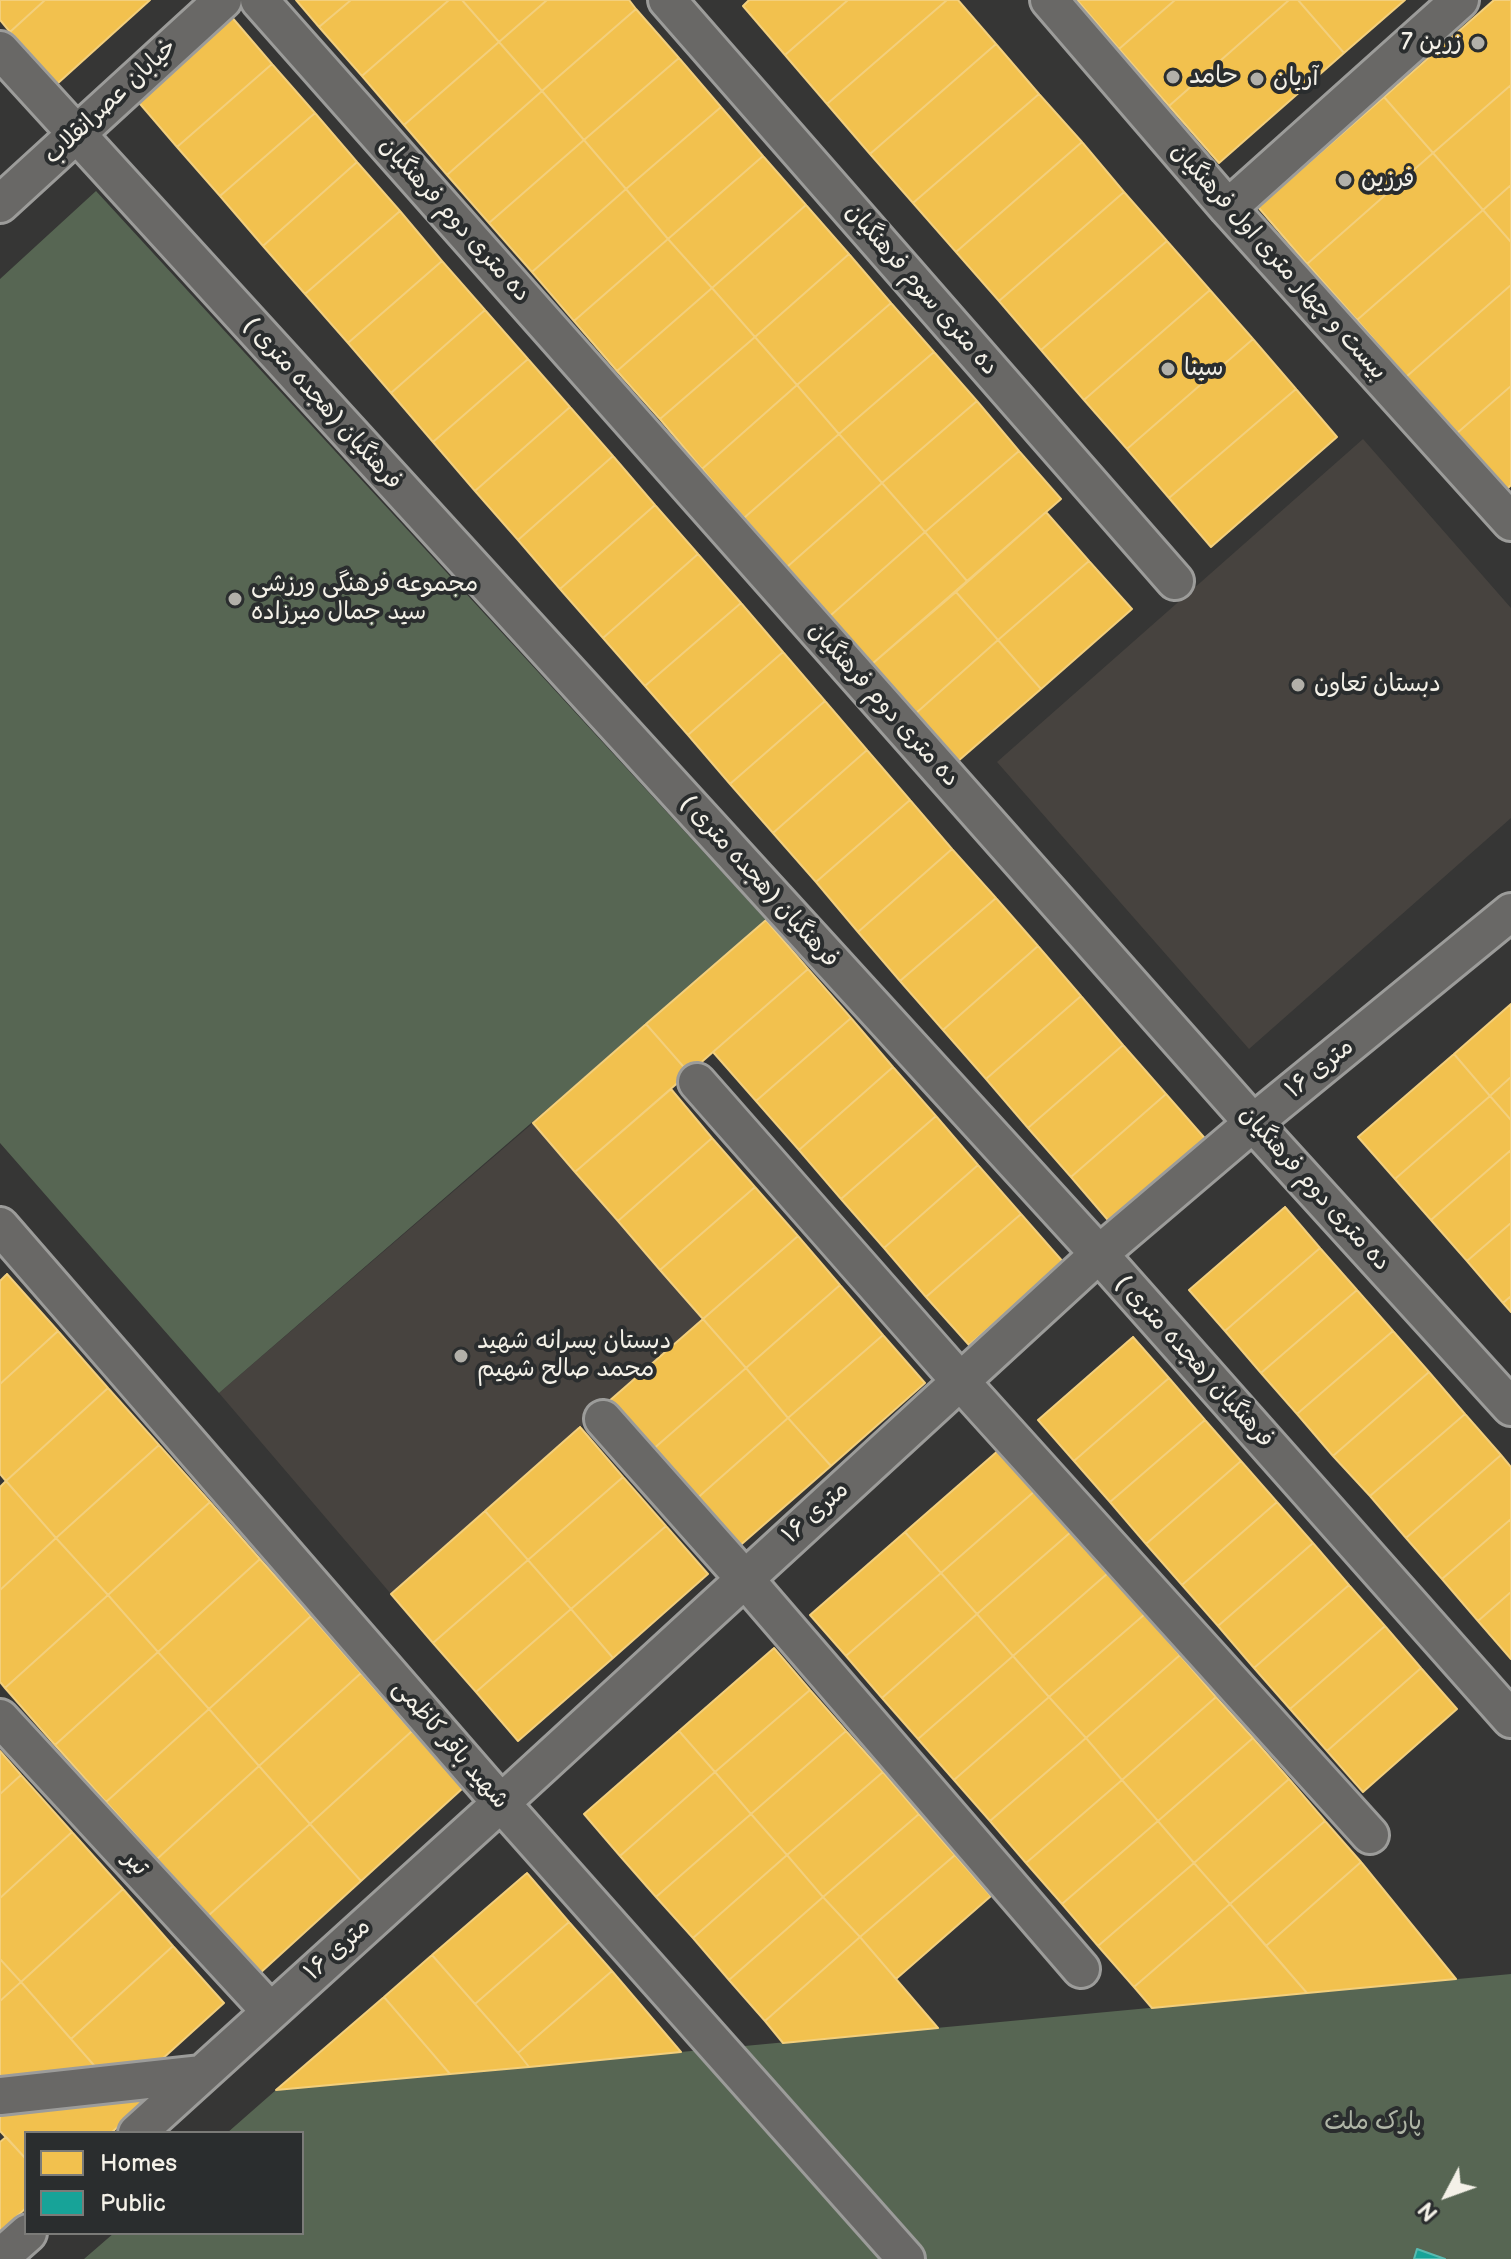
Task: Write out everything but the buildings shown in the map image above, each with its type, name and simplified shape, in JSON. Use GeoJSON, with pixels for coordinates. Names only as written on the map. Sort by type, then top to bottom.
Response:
{"type":"FeatureCollection","features":[{"type":"Feature","properties":{"kind":"street","name":"ده متری دوم فرهنگیان"},"geometry":{"type":"LineString","coordinates":[[259,0],[1253,1123],[1511,1407]]}},
{"type":"Feature","properties":{"kind":"street","name":"ده متری سوم فرهنگیان"},"geometry":{"type":"LineString","coordinates":[[667,0],[1175,581]]}},
{"type":"Feature","properties":{"kind":"street","name":"بیست و چهار متری اول فرهنگیان"},"geometry":{"type":"LineString","coordinates":[[1049,0],[1228,208],[1511,522]]}},
{"type":"Feature","properties":{"kind":"street"},"geometry":{"type":"LineString","coordinates":[[1228,208],[1460,0]]}},
{"type":"Feature","properties":{"kind":"street","name":"خیابان عصرانقلاب"},"geometry":{"type":"LineString","coordinates":[[0,204],[214,3]]}},
{"type":"Feature","properties":{"kind":"street","name":"فرهنگیان (هجده متری )"},"geometry":{"type":"LineString","coordinates":[[0,50],[1099,1254],[1511,1719]]}},
{"type":"Feature","properties":{"kind":"street","name":"۱۶ متری"},"geometry":{"type":"LineString","coordinates":[[139,2131],[1099,1254],[1253,1123],[1511,912]]}},
{"type":"Feature","properties":{"kind":"street"},"geometry":{"type":"LineString","coordinates":[[697,1082],[960,1381],[1370,1835]]}},
{"type":"Feature","properties":{"kind":"street","name":"شهید باقر کاظمی"},"geometry":{"type":"LineString","coordinates":[[3,1236],[906,2259]]}},
{"type":"Feature","properties":{"kind":"street"},"geometry":{"type":"LineString","coordinates":[[603,1419],[1081,1969]]}},
{"type":"Feature","properties":{"kind":"street","name":"تیر"},"geometry":{"type":"LineString","coordinates":[[0,1718],[270,2011]]}},
{"type":"Feature","properties":{"kind":"street"},"geometry":{"type":"LineString","coordinates":[[0,2096],[202,2074]]}},
{"type":"Feature","properties":{"kind":"street"},"geometry":{"type":"LineString","coordinates":[[0,2258],[26,2235]]}},
{"type":"Feature","properties":{"kind":"shaded area","name":"دبستان تعاون"},"geometry":{"type":"Polygon","coordinates":[[[1363,439],[1511,608],[1511,818],[1249,1049],[997,762],[1363,439]]]}},
{"type":"Feature","properties":{"kind":"shaded area","name":"دبستان پسرانه شهید محمد صالح شهیم"},"geometry":{"type":"Polygon","coordinates":[[[533,1123],[703,1319],[391,1594],[219,1393],[533,1123]]]}},
{"type":"Feature","properties":{"kind":"green space","name":"مجموعه فرهنگی ورزشی سید جمال میرزاده"},"geometry":{"type":"Polygon","coordinates":[[[96,191],[766,920],[219,1393],[0,1143],[0,279],[96,191]]]}},
{"type":"Feature","properties":{"kind":"green space","name":"پارک ملت"},"geometry":{"type":"Polygon","coordinates":[[[1511,1974],[1511,2259],[84,2259],[112,2235],[304,2235],[304,2131],[229,2131],[276,2090],[1511,1974]]]}},
{"type":"Feature","properties":{"kind":"place","name":"زرین 7"},"geometry":{"type":"Point","coordinates":[1478,43]}},
{"type":"Feature","properties":{"kind":"place","name":"حامد"},"geometry":{"type":"Point","coordinates":[1173,77]}},
{"type":"Feature","properties":{"kind":"place","name":"آریان"},"geometry":{"type":"Point","coordinates":[1257,79]}},
{"type":"Feature","properties":{"kind":"place","name":"فرزین"},"geometry":{"type":"Point","coordinates":[1345,180]}},
{"type":"Feature","properties":{"kind":"place","name":"سینا"},"geometry":{"type":"Point","coordinates":[1168,369]}},
{"type":"Feature","properties":{"kind":"place","name":"مجموعه فرهنگی ورزشی سید جمال میرزاده"},"geometry":{"type":"Point","coordinates":[235,599]}},
{"type":"Feature","properties":{"kind":"place","name":"دبستان تعاون"},"geometry":{"type":"Point","coordinates":[1298,685]}},
{"type":"Feature","properties":{"kind":"place","name":"دبستان پسرانه شهید محمد صالح شهیم"},"geometry":{"type":"Point","coordinates":[461,1356]}}]}
